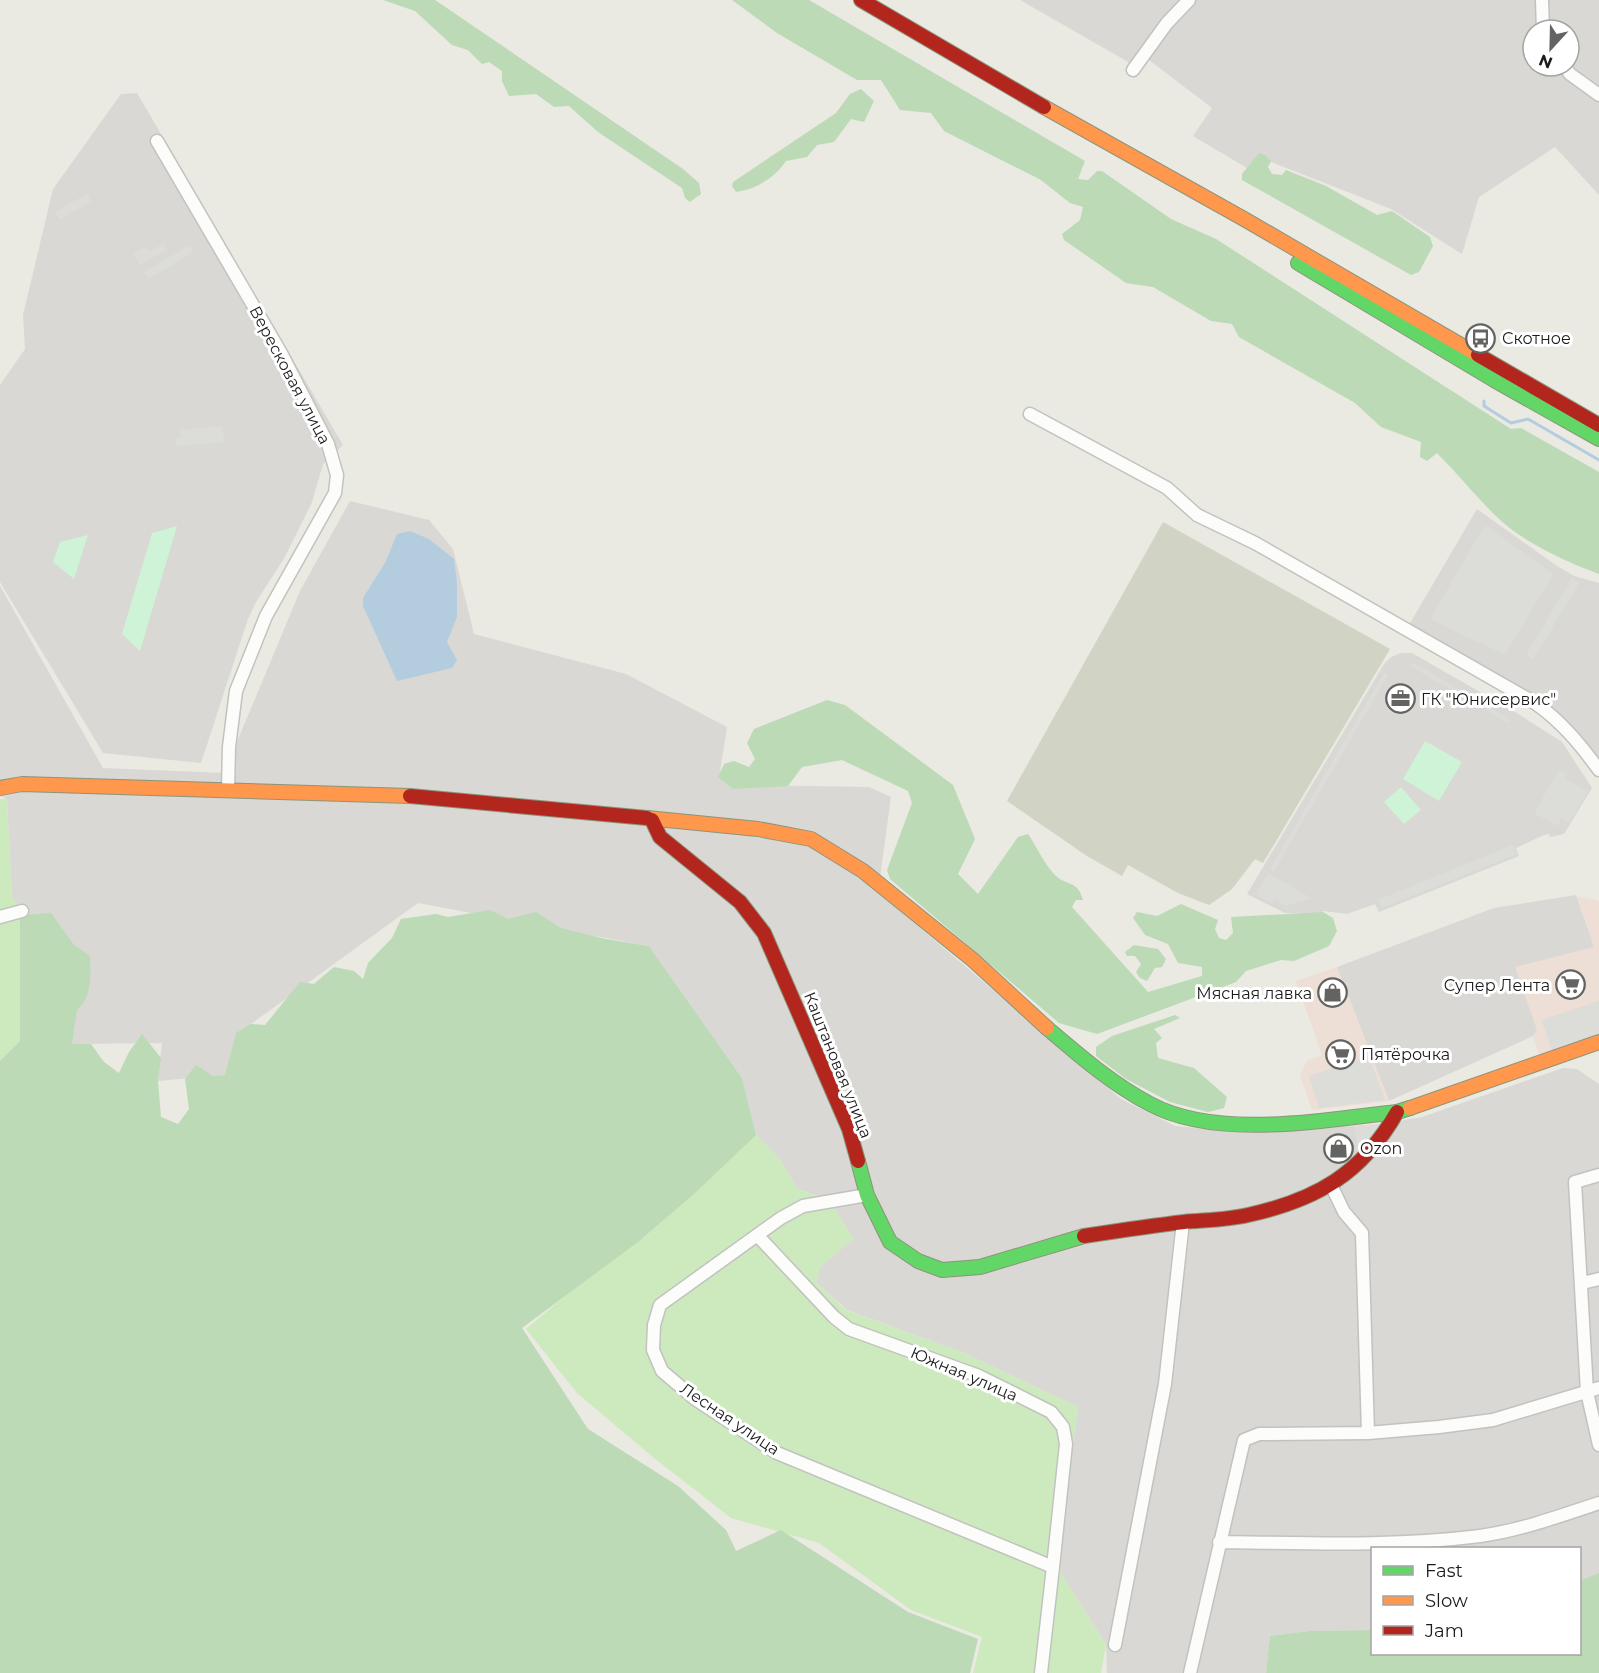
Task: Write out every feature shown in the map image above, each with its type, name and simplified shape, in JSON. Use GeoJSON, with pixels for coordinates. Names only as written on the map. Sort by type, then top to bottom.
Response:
{"type":"FeatureCollection","features":[{"type":"Feature","properties":{"kind":"main road"},"geometry":{"type":"LineString","coordinates":[[861,0],[1057,115],[1320,277],[1599,440]]}},
{"type":"Feature","properties":{"kind":"main road"},"geometry":{"type":"LineString","coordinates":[[1057,115],[1244,219],[1599,425]]}},
{"type":"Feature","properties":{"kind":"main road"},"geometry":{"type":"LineString","coordinates":[[0,788],[22,784],[392,794],[758,829],[811,839],[872,878],[973,960],[1029,1012],[1112,1081],[1151,1105],[1205,1123],[1233,1125],[1309,1122],[1397,1112],[1599,1042]]}},
{"type":"Feature","properties":{"kind":"main road","name":"Каштановая улица"},"geometry":{"type":"LineString","coordinates":[[652,820],[660,837],[740,902],[764,933],[849,1129],[867,1195],[890,1242],[918,1261],[942,1270],[980,1268],[1075,1237],[1246,1216],[1300,1201],[1331,1185],[1364,1158],[1397,1112]]}},
{"type":"Feature","properties":{"kind":"street"},"geometry":{"type":"LineString","coordinates":[[1132,70],[1167,23],[1189,0]]}},
{"type":"Feature","properties":{"kind":"street"},"geometry":{"type":"LineString","coordinates":[[1542,0],[1543,18]]}},
{"type":"Feature","properties":{"kind":"street"},"geometry":{"type":"LineString","coordinates":[[1576,78],[1599,95]]}},
{"type":"Feature","properties":{"kind":"street","name":"Вересковая улица"},"geometry":{"type":"LineString","coordinates":[[157,141],[281,353],[328,444],[338,475],[335,493],[266,616],[236,691],[229,747],[228,790]]}},
{"type":"Feature","properties":{"kind":"street"},"geometry":{"type":"LineString","coordinates":[[1030,414],[1167,488],[1197,515],[1255,543],[1527,698],[1552,715],[1568,730],[1599,770]]}},
{"type":"Feature","properties":{"kind":"street"},"geometry":{"type":"LineString","coordinates":[[0,917],[22,911]]}},
{"type":"Feature","properties":{"kind":"street"},"geometry":{"type":"LineString","coordinates":[[1599,1175],[1575,1182],[1582,1283],[1599,1445]]}},
{"type":"Feature","properties":{"kind":"street"},"geometry":{"type":"LineString","coordinates":[[1331,1185],[1344,1212],[1362,1233],[1368,1433]]}},
{"type":"Feature","properties":{"kind":"street","name":"Лесная улица"},"geometry":{"type":"LineString","coordinates":[[867,1195],[803,1206],[757,1235],[660,1305],[654,1325],[653,1350],[662,1371],[695,1399],[777,1453],[1053,1567]]}},
{"type":"Feature","properties":{"kind":"street"},"geometry":{"type":"LineString","coordinates":[[1115,1645],[1165,1384],[1183,1222]]}},
{"type":"Feature","properties":{"kind":"street","name":"Южная улица"},"geometry":{"type":"LineString","coordinates":[[757,1235],[834,1317],[849,1329],[979,1376],[1050,1412],[1063,1427],[1066,1444],[1053,1567]]}},
{"type":"Feature","properties":{"kind":"street"},"geometry":{"type":"LineString","coordinates":[[1582,1283],[1599,1279]]}},
{"type":"Feature","properties":{"kind":"street"},"geometry":{"type":"LineString","coordinates":[[1190,1673],[1244,1440],[1259,1434],[1368,1433],[1493,1420],[1593,1390]]}},
{"type":"Feature","properties":{"kind":"street"},"geometry":{"type":"LineString","coordinates":[[1219,1542],[1384,1544],[1481,1536],[1540,1523],[1599,1503]]}},
{"type":"Feature","properties":{"kind":"street"},"geometry":{"type":"LineString","coordinates":[[1041,1673],[1053,1567]]}},
{"type":"Feature","properties":{"kind":"shaded area"},"geometry":{"type":"Polygon","coordinates":[[[1020,0],[1599,0],[1599,195],[1555,147],[1479,197],[1462,254],[1391,209],[1261,158],[1247,168],[1193,136],[1212,108],[1143,56],[1130,63],[1020,0]]]}},
{"type":"Feature","properties":{"kind":"shaded area"},"geometry":{"type":"Polygon","coordinates":[[[137,93],[343,445],[323,464],[312,502],[285,557],[256,602],[248,619],[201,763],[103,753],[0,582],[0,385],[25,349],[23,315],[53,189],[121,94],[137,93]]]}},
{"type":"Feature","properties":{"kind":"shaded area"},"geometry":{"type":"Polygon","coordinates":[[[87,194],[91,201],[60,220],[55,212],[87,194]]]}},
{"type":"Feature","properties":{"kind":"shaded area"},"geometry":{"type":"Polygon","coordinates":[[[164,244],[167,250],[140,265],[133,254],[146,246],[149,251],[164,244]]]}},
{"type":"Feature","properties":{"kind":"shaded area"},"geometry":{"type":"Polygon","coordinates":[[[190,245],[194,252],[148,279],[144,272],[190,245]]]}},
{"type":"Feature","properties":{"kind":"shaded area"},"geometry":{"type":"Polygon","coordinates":[[[221,426],[225,442],[176,446],[175,438],[181,437],[180,430],[221,426]]]}},
{"type":"Feature","properties":{"kind":"shaded area"},"geometry":{"type":"Polygon","coordinates":[[[350,501],[429,520],[453,549],[474,634],[626,674],[727,727],[719,778],[747,785],[869,787],[891,797],[878,892],[1121,1099],[1175,1126],[1249,1133],[1381,1124],[1422,1117],[1563,1068],[1577,1069],[1599,1084],[1599,1574],[1581,1582],[1581,1547],[1371,1547],[1371,1630],[1309,1631],[1270,1636],[1266,1673],[1107,1673],[1106,1645],[1059,1570],[1078,1407],[964,1353],[847,1310],[816,1282],[820,1267],[853,1239],[830,1200],[797,1189],[781,1161],[756,1135],[742,1078],[649,946],[418,903],[251,1024],[225,1075],[158,1081],[162,1043],[72,1044],[12,898],[7,799],[0,796],[0,586],[103,768],[224,773],[300,591],[350,501]]]}},
{"type":"Feature","properties":{"kind":"shaded area"},"geometry":{"type":"Polygon","coordinates":[[[1477,509],[1557,566],[1574,576],[1599,583],[1599,759],[1572,726],[1556,711],[1409,625],[1477,509]]]}},
{"type":"Feature","properties":{"kind":"shaded area"},"geometry":{"type":"Polygon","coordinates":[[[1163,522],[1390,649],[1263,863],[1255,859],[1232,889],[1209,905],[1178,893],[1128,865],[1122,876],[1087,856],[1007,801],[1163,522]]]}},
{"type":"Feature","properties":{"kind":"shaded area"},"geometry":{"type":"Polygon","coordinates":[[[1485,525],[1553,574],[1505,655],[1430,619],[1485,525]]]}},
{"type":"Feature","properties":{"kind":"shaded area"},"geometry":{"type":"Polygon","coordinates":[[[1572,578],[1579,583],[1533,660],[1526,655],[1572,578]]]}},
{"type":"Feature","properties":{"kind":"shaded area"},"geometry":{"type":"Polygon","coordinates":[[[1401,653],[1412,653],[1515,712],[1562,742],[1592,788],[1564,834],[1550,837],[1549,834],[1544,835],[1516,848],[1519,856],[1379,912],[1375,904],[1347,914],[1323,911],[1321,914],[1285,913],[1247,894],[1384,664],[1391,657],[1401,653]]]}},
{"type":"Feature","properties":{"kind":"shaded area"},"geometry":{"type":"Polygon","coordinates":[[[1412,662],[1510,719],[1508,723],[1410,666],[1412,662]]]}},
{"type":"Feature","properties":{"kind":"shaded area"},"geometry":{"type":"Polygon","coordinates":[[[1384,673],[1388,675],[1274,871],[1270,869],[1384,673]]]}},
{"type":"Feature","properties":{"kind":"shaded area"},"geometry":{"type":"Polygon","coordinates":[[[1559,770],[1567,774],[1564,779],[1588,791],[1569,823],[1561,819],[1557,826],[1534,813],[1559,770]]]}},
{"type":"Feature","properties":{"kind":"shaded area"},"geometry":{"type":"Polygon","coordinates":[[[1513,845],[1517,854],[1381,908],[1378,900],[1513,845]]]}},
{"type":"Feature","properties":{"kind":"shaded area"},"geometry":{"type":"Polygon","coordinates":[[[1268,873],[1311,899],[1286,906],[1275,899],[1272,904],[1255,894],[1268,873]]]}},
{"type":"Feature","properties":{"kind":"shaded area"},"geometry":{"type":"Polygon","coordinates":[[[1576,895],[1594,946],[1533,1036],[1389,1101],[1337,967],[1494,908],[1576,895]]]}},
{"type":"Feature","properties":{"kind":"shaded area"},"geometry":{"type":"Polygon","coordinates":[[[1577,896],[1599,901],[1599,1037],[1540,1058],[1533,1036],[1537,1030],[1515,967],[1594,947],[1577,896]]]}},
{"type":"Feature","properties":{"kind":"shaded area"},"geometry":{"type":"Polygon","coordinates":[[[1337,967],[1389,1101],[1312,1110],[1300,1075],[1307,1061],[1322,1055],[1296,981],[1337,967]]]}},
{"type":"Feature","properties":{"kind":"shaded area"},"geometry":{"type":"Polygon","coordinates":[[[1599,1001],[1599,1035],[1552,1052],[1542,1020],[1599,1001]]]}},
{"type":"Feature","properties":{"kind":"shaded area"},"geometry":{"type":"Polygon","coordinates":[[[1369,1056],[1385,1100],[1319,1108],[1309,1076],[1369,1056]]]}},
{"type":"Feature","properties":{"kind":"shaded area"},"geometry":{"type":"Polygon","coordinates":[[[1381,1124],[1359,1151],[1354,1126],[1381,1124]]]}},
{"type":"Feature","properties":{"kind":"green space"},"geometry":{"type":"Polygon","coordinates":[[[383,0],[435,0],[683,169],[699,183],[701,194],[690,202],[685,198],[682,188],[598,132],[569,106],[554,107],[536,94],[509,96],[502,81],[502,71],[489,62],[482,64],[468,50],[452,45],[415,11],[383,0]]]}},
{"type":"Feature","properties":{"kind":"green space"},"geometry":{"type":"Polygon","coordinates":[[[732,0],[809,0],[1085,161],[1078,179],[1088,180],[1097,171],[1102,171],[1171,219],[1216,239],[1511,429],[1521,428],[1599,472],[1599,574],[1559,557],[1508,527],[1437,453],[1427,461],[1420,457],[1421,442],[1381,427],[1355,403],[1239,337],[1232,324],[1211,321],[1153,287],[1126,283],[1064,240],[1062,234],[1080,220],[1083,207],[1070,203],[1041,180],[944,131],[931,113],[900,110],[881,80],[857,80],[777,33],[732,0]]]}},
{"type":"Feature","properties":{"kind":"green space"},"geometry":{"type":"Polygon","coordinates":[[[861,89],[874,101],[864,122],[851,119],[834,142],[817,145],[807,157],[786,161],[764,182],[736,192],[732,186],[733,182],[836,113],[850,94],[861,89]]]}},
{"type":"Feature","properties":{"kind":"green space"},"geometry":{"type":"Polygon","coordinates":[[[1259,153],[1271,161],[1268,167],[1272,174],[1282,175],[1286,170],[1326,186],[1377,215],[1392,211],[1430,237],[1433,246],[1419,272],[1411,275],[1242,180],[1242,174],[1259,153]]]}},
{"type":"Feature","properties":{"kind":"green space"},"geometry":{"type":"Polygon","coordinates":[[[177,526],[140,651],[122,634],[152,533],[177,526]]]}},
{"type":"Feature","properties":{"kind":"green space"},"geometry":{"type":"Polygon","coordinates":[[[88,535],[74,579],[53,562],[60,542],[88,535]]]}},
{"type":"Feature","properties":{"kind":"green space"},"geometry":{"type":"Polygon","coordinates":[[[827,700],[845,705],[953,785],[975,839],[958,874],[978,894],[1018,837],[1028,834],[1051,871],[1078,889],[1083,900],[1076,900],[1072,907],[1148,992],[1202,976],[1202,967],[1178,963],[1168,944],[1145,935],[1133,918],[1137,912],[1157,916],[1181,904],[1218,920],[1215,929],[1219,938],[1226,940],[1233,933],[1231,917],[1323,912],[1333,918],[1337,931],[1329,946],[1294,961],[1281,960],[1246,971],[1236,982],[1097,1034],[1059,1023],[890,879],[887,870],[912,803],[908,791],[842,760],[802,767],[788,786],[733,789],[718,777],[724,764],[734,761],[749,767],[755,759],[747,743],[754,729],[827,700]]]}},
{"type":"Feature","properties":{"kind":"green space"},"geometry":{"type":"Polygon","coordinates":[[[1425,741],[1462,762],[1439,801],[1403,779],[1425,741]]]}},
{"type":"Feature","properties":{"kind":"green space"},"geometry":{"type":"Polygon","coordinates":[[[1401,787],[1421,810],[1404,824],[1384,802],[1401,787]]]}},
{"type":"Feature","properties":{"kind":"green space"},"geometry":{"type":"Polygon","coordinates":[[[0,799],[7,799],[12,898],[38,922],[20,1041],[0,1061],[0,799]]]}},
{"type":"Feature","properties":{"kind":"green space"},"geometry":{"type":"Polygon","coordinates":[[[490,910],[508,919],[536,912],[561,928],[649,946],[742,1078],[756,1135],[695,1193],[638,1242],[522,1328],[588,1429],[678,1486],[726,1530],[736,1551],[781,1530],[908,1612],[978,1639],[970,1673],[0,1673],[0,1061],[20,1041],[20,915],[51,913],[74,945],[90,956],[90,985],[86,999],[77,1010],[72,1044],[91,1044],[104,1062],[119,1073],[129,1052],[142,1034],[161,1058],[158,1081],[161,1117],[178,1124],[189,1109],[185,1079],[196,1065],[213,1076],[225,1075],[236,1033],[251,1024],[265,1025],[300,982],[314,984],[334,967],[354,971],[363,979],[368,963],[392,938],[401,919],[436,914],[448,917],[490,910]]]}},
{"type":"Feature","properties":{"kind":"green space"},"geometry":{"type":"Polygon","coordinates":[[[1134,945],[1158,949],[1166,959],[1162,967],[1155,968],[1147,981],[1140,978],[1136,972],[1141,964],[1135,956],[1127,956],[1125,952],[1134,945]]]}},
{"type":"Feature","properties":{"kind":"green space"},"geometry":{"type":"Polygon","coordinates":[[[1175,1015],[1180,1018],[1154,1029],[1162,1038],[1156,1043],[1158,1058],[1194,1068],[1227,1097],[1224,1108],[1208,1112],[1170,1102],[1126,1079],[1096,1056],[1096,1047],[1112,1036],[1175,1015]]]}},
{"type":"Feature","properties":{"kind":"green space"},"geometry":{"type":"Polygon","coordinates":[[[756,1135],[781,1161],[797,1189],[830,1200],[853,1239],[820,1267],[816,1282],[846,1310],[964,1353],[1078,1407],[1059,1570],[1106,1645],[1101,1673],[973,1673],[982,1637],[911,1610],[819,1543],[731,1518],[654,1458],[577,1393],[526,1329],[756,1135]]]}},
{"type":"Feature","properties":{"kind":"green space"},"geometry":{"type":"Polygon","coordinates":[[[1599,1573],[1599,1673],[1266,1673],[1270,1636],[1309,1631],[1371,1630],[1371,1655],[1581,1655],[1581,1581],[1599,1573]]]}},
{"type":"Feature","properties":{"kind":"water"},"geometry":{"type":"Polygon","coordinates":[[[410,531],[429,539],[454,559],[457,582],[457,617],[447,642],[457,660],[452,668],[397,681],[363,606],[363,598],[385,563],[397,534],[410,531]]]}},
{"type":"Feature","properties":{"kind":"waterway"},"geometry":{"type":"LineString","coordinates":[[1484,401],[1484,406],[1511,423],[1528,419],[1599,460]]}},
{"type":"Feature","properties":{"kind":"traffic: fast"},"geometry":{"type":"LineString","coordinates":[[1298,263],[1494,380],[1599,439]]}},
{"type":"Feature","properties":{"kind":"traffic: fast"},"geometry":{"type":"LineString","coordinates":[[1047,1028],[1097,1069],[1136,1096],[1177,1115],[1206,1122],[1238,1124],[1304,1122],[1397,1112],[1410,1108]]}},
{"type":"Feature","properties":{"kind":"traffic: fast"},"geometry":{"type":"LineString","coordinates":[[858,1161],[867,1195],[890,1242],[918,1261],[942,1270],[980,1267],[1084,1236]]}},
{"type":"Feature","properties":{"kind":"traffic: slow"},"geometry":{"type":"LineString","coordinates":[[1044,107],[1244,219],[1478,355]]}},
{"type":"Feature","properties":{"kind":"traffic: slow"},"geometry":{"type":"LineString","coordinates":[[0,788],[22,784],[410,796]]}},
{"type":"Feature","properties":{"kind":"traffic: slow"},"geometry":{"type":"LineString","coordinates":[[647,818],[758,829],[811,839],[863,871],[973,960],[1047,1028]]}},
{"type":"Feature","properties":{"kind":"traffic: slow"},"geometry":{"type":"LineString","coordinates":[[1410,1108],[1599,1042]]}},
{"type":"Feature","properties":{"kind":"traffic: jam"},"geometry":{"type":"LineString","coordinates":[[861,0],[1044,107]]}},
{"type":"Feature","properties":{"kind":"traffic: jam"},"geometry":{"type":"LineString","coordinates":[[1478,355],[1599,425]]}},
{"type":"Feature","properties":{"kind":"traffic: jam"},"geometry":{"type":"LineString","coordinates":[[410,796],[647,818]]}},
{"type":"Feature","properties":{"kind":"traffic: jam"},"geometry":{"type":"LineString","coordinates":[[652,820],[660,837],[740,902],[764,933],[849,1129],[858,1161]]}},
{"type":"Feature","properties":{"kind":"traffic: jam"},"geometry":{"type":"LineString","coordinates":[[1084,1236],[1240,1217],[1295,1201],[1316,1192],[1352,1168],[1369,1152],[1397,1112]]}},
{"type":"Feature","properties":{"kind":"place","name":"Скотное"},"geometry":{"type":"Point","coordinates":[1481,338]}},
{"type":"Feature","properties":{"kind":"place","name":"ГК \"Юнисервис\""},"geometry":{"type":"Point","coordinates":[1400,699]}},
{"type":"Feature","properties":{"kind":"place","name":"Супер Лента"},"geometry":{"type":"Point","coordinates":[1571,985]}},
{"type":"Feature","properties":{"kind":"place","name":"Мясная лавка"},"geometry":{"type":"Point","coordinates":[1333,993]}},
{"type":"Feature","properties":{"kind":"place","name":"Пятёрочка"},"geometry":{"type":"Point","coordinates":[1340,1054]}},
{"type":"Feature","properties":{"kind":"place","name":"Ozon"},"geometry":{"type":"Point","coordinates":[1339,1148]}}]}
